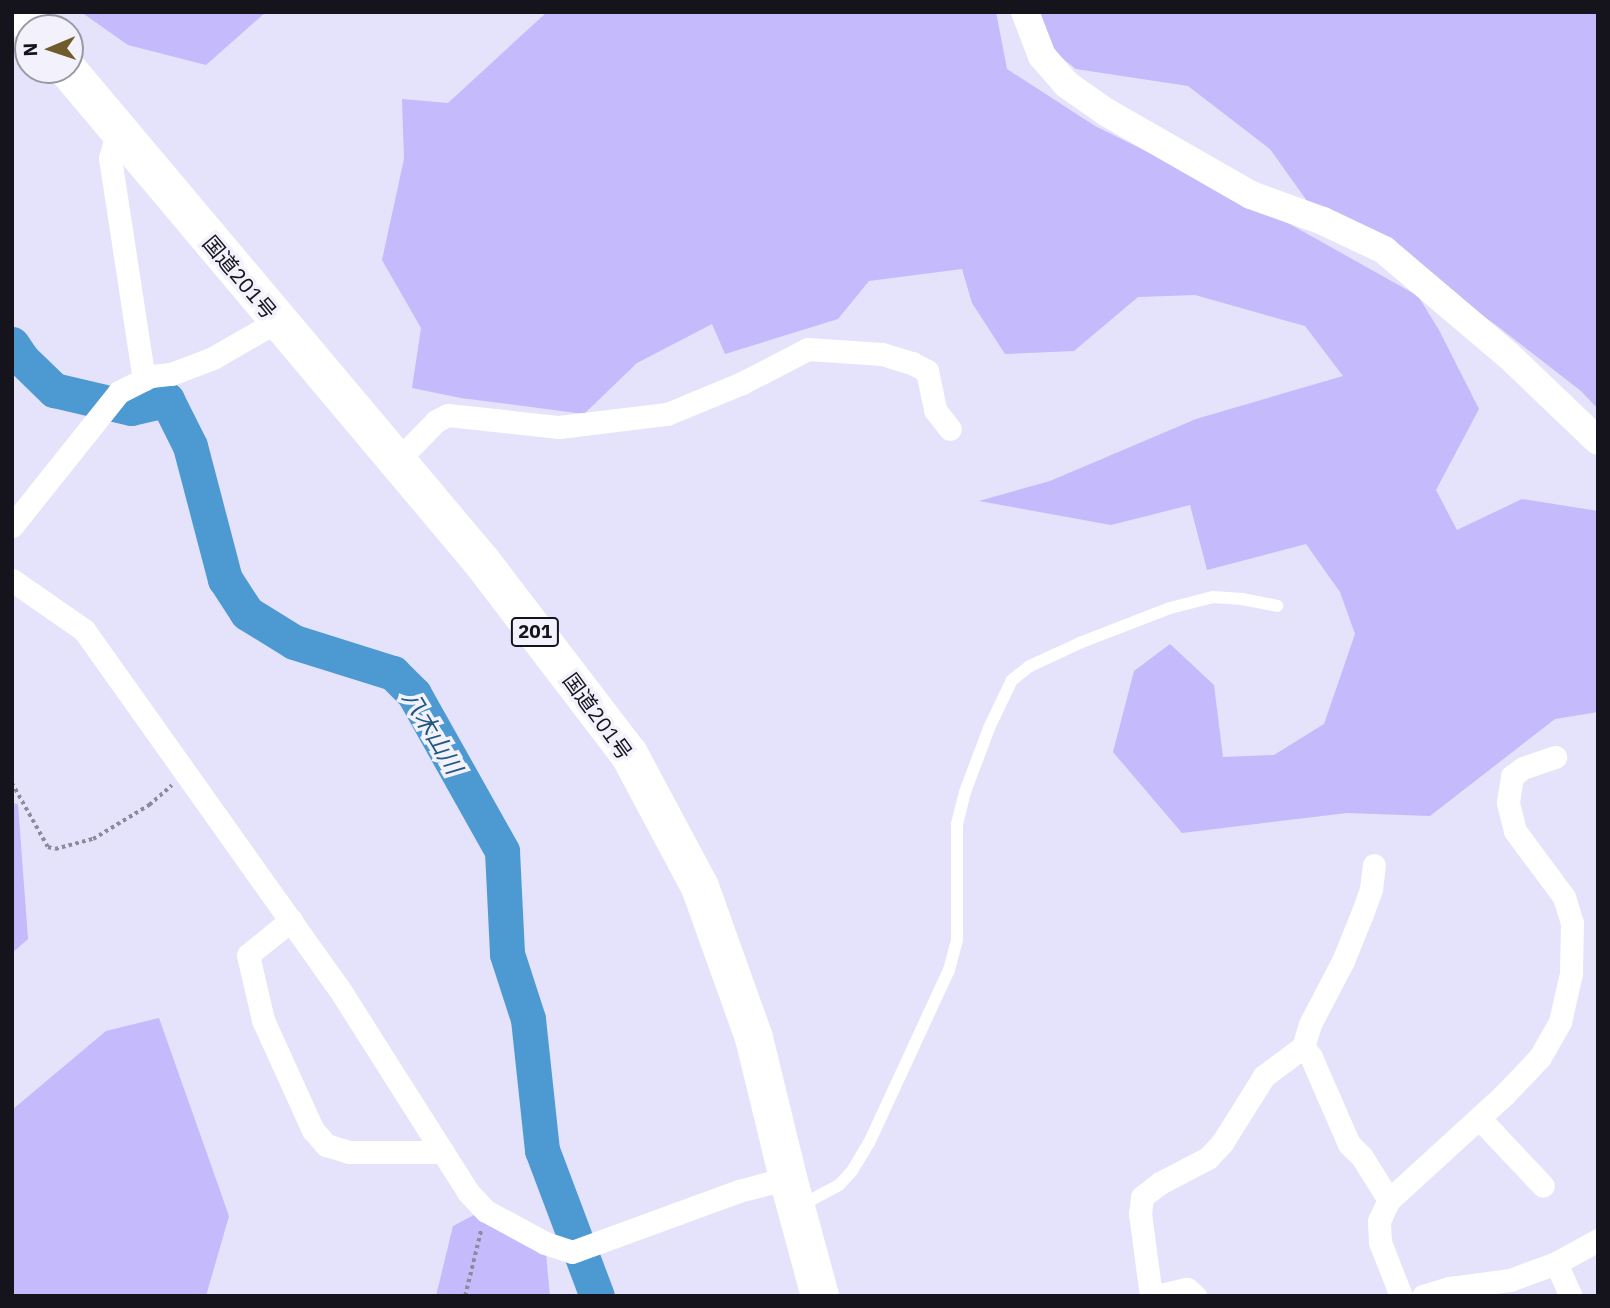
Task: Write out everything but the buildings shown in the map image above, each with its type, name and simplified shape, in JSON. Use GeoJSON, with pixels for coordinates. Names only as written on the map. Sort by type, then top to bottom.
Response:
{"type":"FeatureCollection","features":[{"type":"Feature","properties":{"kind":"highway","name":"国道201号"},"geometry":{"type":"LineString","coordinates":[[80,84],[482,562],[629,754],[700,887],[754,1038],[820,1296]]}},
{"type":"Feature","properties":{"kind":"street"},"geometry":{"type":"LineString","coordinates":[[1025,12],[1042,56],[1066,84],[1106,112],[1251,195],[1323,221],[1384,250],[1508,355],[1598,441]]}},
{"type":"Feature","properties":{"kind":"street"},"geometry":{"type":"LineString","coordinates":[[118,130],[110,158],[144,379]]}},
{"type":"Feature","properties":{"kind":"street"},"geometry":{"type":"LineString","coordinates":[[12,526],[119,392],[144,379],[171,374],[213,358],[277,321]]}},
{"type":"Feature","properties":{"kind":"street"},"geometry":{"type":"LineString","coordinates":[[397,461],[436,421],[448,415],[559,427],[667,414],[742,383],[807,349],[882,354],[912,363],[927,371],[935,410],[950,429]]}},
{"type":"Feature","properties":{"kind":"street"},"geometry":{"type":"LineString","coordinates":[[12,580],[84,630],[338,987],[468,1192],[486,1211],[545,1243],[580,1249],[739,1191],[792,1193]]}},
{"type":"Feature","properties":{"kind":"street"},"geometry":{"type":"LineString","coordinates":[[1401,1296],[1380,1242],[1379,1221],[1389,1200],[1479,1118],[1540,1057],[1560,1022],[1571,973],[1572,923],[1564,897],[1515,831],[1508,802],[1512,776],[1523,768],[1555,757]]}},
{"type":"Feature","properties":{"kind":"street"},"geometry":{"type":"LineString","coordinates":[[1195,1296],[1187,1289],[1153,1296],[1140,1214],[1142,1197],[1160,1183],[1208,1158],[1223,1143],[1264,1076],[1303,1047],[1310,1024],[1343,961],[1362,914],[1371,889],[1374,865]]}},
{"type":"Feature","properties":{"kind":"street"},"geometry":{"type":"LineString","coordinates":[[291,920],[248,955],[263,1020],[313,1130],[326,1144],[349,1152],[443,1152]]}},
{"type":"Feature","properties":{"kind":"street"},"geometry":{"type":"LineString","coordinates":[[1303,1047],[1311,1057],[1349,1144],[1363,1157],[1389,1200]]}},
{"type":"Feature","properties":{"kind":"street"},"geometry":{"type":"LineString","coordinates":[[1479,1118],[1543,1186]]}},
{"type":"Feature","properties":{"kind":"street"},"geometry":{"type":"LineString","coordinates":[[1423,1296],[1450,1288],[1510,1280],[1556,1263],[1598,1240]]}},
{"type":"Feature","properties":{"kind":"street"},"geometry":{"type":"LineString","coordinates":[[1556,1263],[1571,1296]]}},
{"type":"Feature","properties":{"kind":"lane"},"geometry":{"type":"LineString","coordinates":[[792,1193],[839,1185],[852,1171],[869,1143],[949,970],[957,940],[957,824],[984,741],[1012,680],[1030,666],[1082,642],[1181,605],[1213,597],[1242,598],[1277,606]]}},
{"type":"Feature","properties":{"kind":"path"},"geometry":{"type":"LineString","coordinates":[[12,783],[48,847],[55,849],[93,839],[130,818],[187,772]]}},
{"type":"Feature","properties":{"kind":"path"},"geometry":{"type":"LineString","coordinates":[[465,1296],[486,1211]]}},
{"type":"Feature","properties":{"kind":"shaded area"},"geometry":{"type":"Polygon","coordinates":[[[81,12],[266,12],[206,65],[128,45],[81,12]]]}},
{"type":"Feature","properties":{"kind":"shaded area"},"geometry":{"type":"Polygon","coordinates":[[[547,12],[996,12],[1007,69],[1095,126],[1263,209],[1418,296],[1439,330],[1479,409],[1436,490],[1457,530],[1522,499],[1598,511],[1598,712],[1555,719],[1430,816],[1347,813],[1182,833],[1113,752],[1134,671],[1170,644],[1214,685],[1223,757],[1274,755],[1324,724],[1355,634],[1340,592],[1306,544],[1207,570],[1190,505],[1111,525],[979,501],[1050,481],[1196,419],[1343,376],[1305,326],[1195,295],[1138,297],[1074,351],[1005,354],[972,303],[962,269],[869,281],[838,319],[725,354],[712,324],[637,363],[584,414],[461,398],[412,388],[421,328],[382,260],[404,159],[402,99],[448,103],[547,12]]]}},
{"type":"Feature","properties":{"kind":"shaded area"},"geometry":{"type":"Polygon","coordinates":[[[1025,12],[1598,12],[1598,409],[1581,391],[1496,325],[1382,248],[1312,208],[1270,149],[1188,86],[1076,69],[1028,31],[1025,12]]]}},
{"type":"Feature","properties":{"kind":"shaded area"},"geometry":{"type":"Polygon","coordinates":[[[12,803],[18,804],[28,939],[12,953],[12,803]]]}},
{"type":"Feature","properties":{"kind":"shaded area"},"geometry":{"type":"Polygon","coordinates":[[[159,1018],[229,1216],[206,1296],[12,1296],[12,1110],[106,1031],[159,1018]]]}},
{"type":"Feature","properties":{"kind":"shaded area"},"geometry":{"type":"Polygon","coordinates":[[[478,1213],[545,1243],[550,1296],[436,1296],[453,1226],[478,1213]]]}},
{"type":"Feature","properties":{"kind":"waterway","name":"八木山川"},"geometry":{"type":"LineString","coordinates":[[12,344],[22,359],[54,390],[131,408],[167,400],[190,446],[225,579],[247,613],[294,642],[393,673],[414,694],[502,851],[507,954],[528,1019],[542,1150],[597,1296]]}}]}
